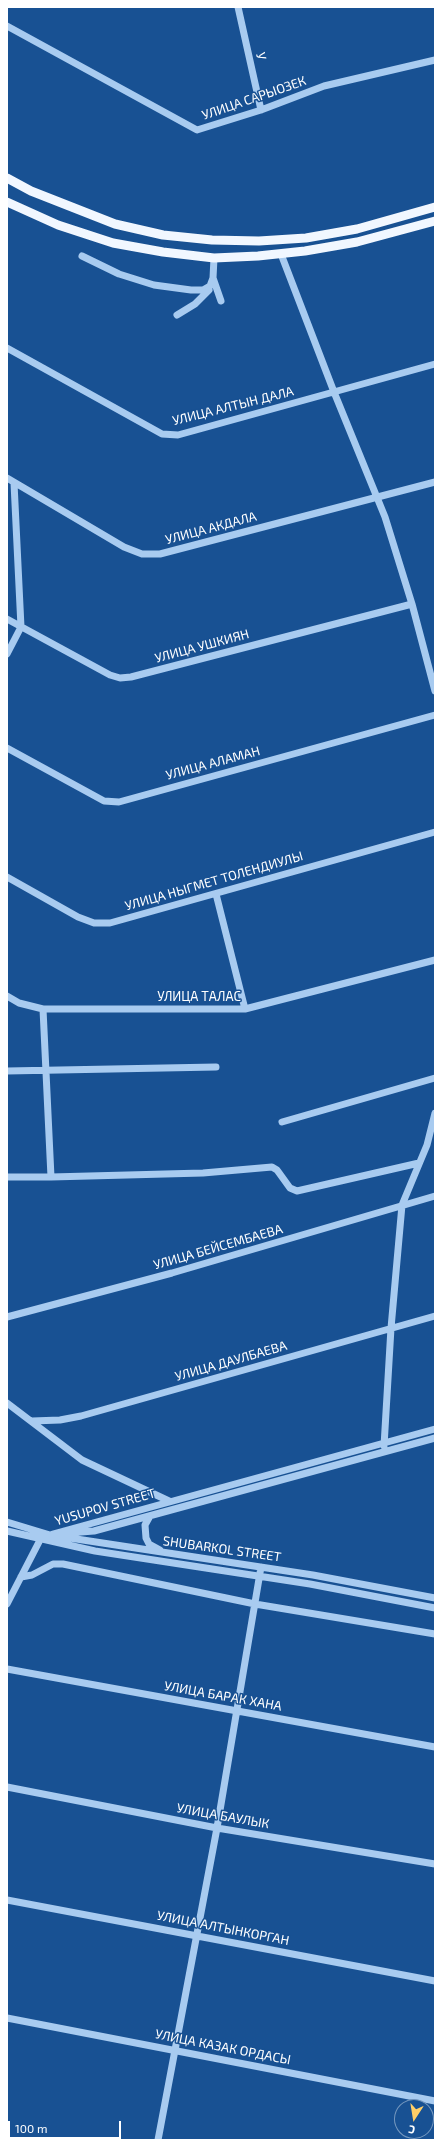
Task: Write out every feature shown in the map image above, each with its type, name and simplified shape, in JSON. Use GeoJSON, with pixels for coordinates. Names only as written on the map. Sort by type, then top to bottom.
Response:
{"type":"FeatureCollection","features":[{"type":"Feature","properties":{"kind":"main road"},"geometry":{"type":"LineString","coordinates":[[7,178],[31,190],[114,224],[163,235],[259,241],[306,238],[340,232],[435,207]]}},
{"type":"Feature","properties":{"kind":"main road"},"geometry":{"type":"LineString","coordinates":[[7,202],[58,225],[113,243],[163,252],[214,258],[281,254],[344,244],[435,221]]}},
{"type":"Feature","properties":{"kind":"main road"},"geometry":{"type":"LineString","coordinates":[[340,232],[344,244]]}},
{"type":"Feature","properties":{"kind":"street","name":"У"},"geometry":{"type":"LineString","coordinates":[[238,7],[261,110]]}},
{"type":"Feature","properties":{"kind":"street","name":"УЛИЦА САРЫОЗЕК"},"geometry":{"type":"LineString","coordinates":[[7,26],[197,130],[261,110],[324,86],[435,60]]}},
{"type":"Feature","properties":{"kind":"street"},"geometry":{"type":"LineString","coordinates":[[281,254],[334,392],[378,497],[412,604],[435,691]]}},
{"type":"Feature","properties":{"kind":"street"},"geometry":{"type":"LineString","coordinates":[[82,256],[119,274],[154,285],[191,290],[203,290],[210,286]]}},
{"type":"Feature","properties":{"kind":"street"},"geometry":{"type":"LineString","coordinates":[[177,315],[195,304],[210,288],[213,278],[214,258]]}},
{"type":"Feature","properties":{"kind":"street"},"geometry":{"type":"LineString","coordinates":[[213,278],[221,301]]}},
{"type":"Feature","properties":{"kind":"street","name":"УЛИЦА АЛТЫН ДАЛА"},"geometry":{"type":"LineString","coordinates":[[7,348],[162,434],[178,434],[435,364]]}},
{"type":"Feature","properties":{"kind":"street","name":"УЛИЦА АКДАЛА"},"geometry":{"type":"LineString","coordinates":[[7,478],[124,547],[142,554],[160,554],[435,482]]}},
{"type":"Feature","properties":{"kind":"street"},"geometry":{"type":"LineString","coordinates":[[7,654],[21,627],[14,483]]}},
{"type":"Feature","properties":{"kind":"street","name":"УЛИЦА УШКИЯН"},"geometry":{"type":"LineString","coordinates":[[7,619],[120,678],[131,677],[412,604]]}},
{"type":"Feature","properties":{"kind":"street","name":"УЛИЦА АЛАМАН"},"geometry":{"type":"LineString","coordinates":[[7,748],[104,800],[119,802],[435,715]]}},
{"type":"Feature","properties":{"kind":"street","name":"УЛИЦА НЫГМЕТ ТОЛЕНДИУЛЫ"},"geometry":{"type":"LineString","coordinates":[[7,877],[78,917],[94,923],[110,923],[435,832]]}},
{"type":"Feature","properties":{"kind":"street"},"geometry":{"type":"LineString","coordinates":[[216,894],[245,1009]]}},
{"type":"Feature","properties":{"kind":"street","name":"УЛИЦА ТАЛАС"},"geometry":{"type":"LineString","coordinates":[[7,996],[18,1003],[43,1010],[245,1009],[435,960]]}},
{"type":"Feature","properties":{"kind":"street"},"geometry":{"type":"LineString","coordinates":[[43,1010],[51,1177]]}},
{"type":"Feature","properties":{"kind":"street"},"geometry":{"type":"LineString","coordinates":[[7,1071],[45,1072],[216,1067]]}},
{"type":"Feature","properties":{"kind":"street"},"geometry":{"type":"LineString","coordinates":[[282,1122],[435,1078]]}},
{"type":"Feature","properties":{"kind":"street"},"geometry":{"type":"LineString","coordinates":[[384,1451],[391,1328],[402,1205],[427,1145],[435,1113]]}},
{"type":"Feature","properties":{"kind":"street"},"geometry":{"type":"LineString","coordinates":[[7,1177],[203,1172],[272,1167],[277,1170],[290,1188],[297,1191],[419,1163]]}},
{"type":"Feature","properties":{"kind":"street","name":"УЛИЦА БЕЙСЕМБАЕВА"},"geometry":{"type":"LineString","coordinates":[[7,1317],[172,1273],[435,1196]]}},
{"type":"Feature","properties":{"kind":"street","name":"УЛИЦА ДАУЛБАЕВА"},"geometry":{"type":"LineString","coordinates":[[32,1421],[60,1420],[81,1416],[435,1316]]}},
{"type":"Feature","properties":{"kind":"street"},"geometry":{"type":"LineString","coordinates":[[7,1403],[82,1460],[169,1501]]}},
{"type":"Feature","properties":{"kind":"street","name":"YUSUPOV STREET"},"geometry":{"type":"LineString","coordinates":[[50,1535],[435,1429]]}},
{"type":"Feature","properties":{"kind":"street","name":"YUSUPOV STREET"},"geometry":{"type":"LineString","coordinates":[[50,1535],[94,1531],[435,1438]]}},
{"type":"Feature","properties":{"kind":"street"},"geometry":{"type":"LineString","coordinates":[[150,1516],[145,1525],[146,1538],[149,1544],[169,1554]]}},
{"type":"Feature","properties":{"kind":"street","name":"SHUBARKOL STREET"},"geometry":{"type":"LineString","coordinates":[[7,1522],[50,1535],[313,1575],[435,1598]]}},
{"type":"Feature","properties":{"kind":"street","name":"SHUBARKOL STREET"},"geometry":{"type":"LineString","coordinates":[[7,1531],[40,1540],[96,1551],[259,1576],[435,1608]]}},
{"type":"Feature","properties":{"kind":"street"},"geometry":{"type":"LineString","coordinates":[[7,1604],[40,1540],[50,1535]]}},
{"type":"Feature","properties":{"kind":"street"},"geometry":{"type":"LineString","coordinates":[[21,1577],[32,1575],[53,1564],[63,1564],[255,1604],[435,1634]]}},
{"type":"Feature","properties":{"kind":"street"},"geometry":{"type":"LineString","coordinates":[[158,2140],[217,1828],[261,1567]]}},
{"type":"Feature","properties":{"kind":"street","name":"УЛИЦА БАРАК ХАНА"},"geometry":{"type":"LineString","coordinates":[[7,1669],[435,1747]]}},
{"type":"Feature","properties":{"kind":"street","name":"УЛИЦА БАУЛЫК"},"geometry":{"type":"LineString","coordinates":[[7,1787],[217,1828],[435,1864]]}},
{"type":"Feature","properties":{"kind":"street","name":"УЛИЦА АЛТЫНКОРГАН"},"geometry":{"type":"LineString","coordinates":[[7,1900],[197,1934],[435,1980]]}},
{"type":"Feature","properties":{"kind":"street","name":"УЛИЦА КАЗАК ОРДАСЫ"},"geometry":{"type":"LineString","coordinates":[[7,2018],[435,2102]]}}]}
